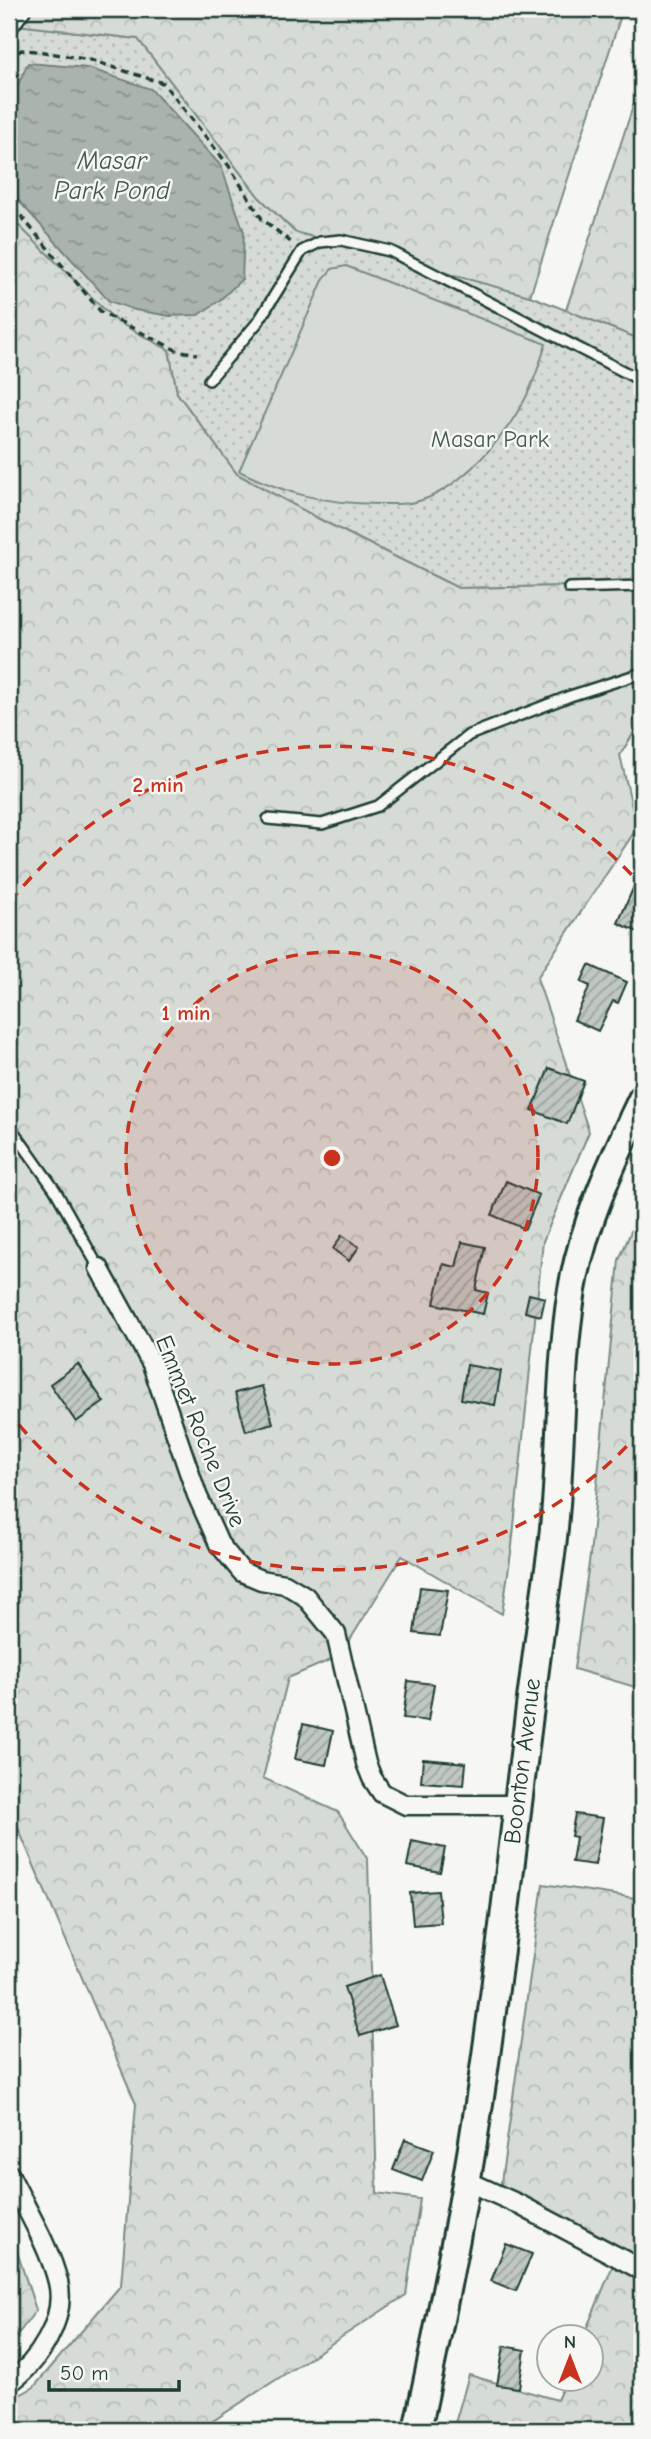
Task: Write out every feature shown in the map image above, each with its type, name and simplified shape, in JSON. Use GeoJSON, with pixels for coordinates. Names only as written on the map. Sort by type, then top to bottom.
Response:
{"type":"FeatureCollection","features":[{"type":"Feature","properties":{"kind":"main road","name":"Boonton Avenue"},"geometry":{"type":"LineString","coordinates":[[417,2430],[450,2278],[467,2181],[497,1971],[516,1805],[550,1565],[561,1443],[566,1335],[572,1288],[590,1220],[642,1099]]}},
{"type":"Feature","properties":{"kind":"street"},"geometry":{"type":"LineString","coordinates":[[9,25],[21,9]]}},
{"type":"Feature","properties":{"kind":"street","name":"Emmet Roche Drive"},"geometry":{"type":"LineString","coordinates":[[99,1268],[152,1364],[197,1495],[219,1544],[242,1572],[261,1580],[285,1584],[305,1597],[335,1634],[366,1763],[382,1793],[407,1805],[516,1805]]}},
{"type":"Feature","properties":{"kind":"street"},"geometry":{"type":"LineString","coordinates":[[9,2174],[43,2243],[58,2282],[59,2294],[56,2317],[48,2340],[36,2360],[9,2384]]}},
{"type":"Feature","properties":{"kind":"street"},"geometry":{"type":"LineString","coordinates":[[467,2181],[518,2204],[642,2270]]}},
{"type":"Feature","properties":{"kind":"lane"},"geometry":{"type":"LineString","coordinates":[[209,380],[258,322],[302,251],[320,242],[341,240],[390,251],[642,381]]}},
{"type":"Feature","properties":{"kind":"lane"},"geometry":{"type":"LineString","coordinates":[[569,588],[642,586]]}},
{"type":"Feature","properties":{"kind":"lane"},"geometry":{"type":"LineString","coordinates":[[268,819],[322,824],[378,806],[469,735],[570,696],[642,673]]}},
{"type":"Feature","properties":{"kind":"lane"},"geometry":{"type":"LineString","coordinates":[[9,1125],[55,1190],[99,1268]]}},
{"type":"Feature","properties":{"kind":"path"},"geometry":{"type":"LineString","coordinates":[[9,60],[21,50],[38,51],[90,60],[163,83],[229,166],[262,219],[302,251]]}},
{"type":"Feature","properties":{"kind":"path"},"geometry":{"type":"LineString","coordinates":[[9,195],[16,210],[101,312],[176,349],[197,354]]}},
{"type":"Feature","properties":{"kind":"green space"},"geometry":{"type":"Polygon","coordinates":[[[9,9],[623,9],[530,296],[295,232],[259,197],[138,39],[17,25],[9,38],[9,9]]]}},
{"type":"Feature","properties":{"kind":"green space","name":"Masar Park"},"geometry":{"type":"Polygon","coordinates":[[[17,25],[138,39],[259,197],[295,232],[530,296],[642,340],[642,585],[458,588],[323,521],[237,474],[177,393],[169,350],[116,321],[19,226],[9,207],[9,38],[17,25]]]}},
{"type":"Feature","properties":{"kind":"green space"},"geometry":{"type":"Polygon","coordinates":[[[642,79],[642,340],[566,310],[642,79]]]}},
{"type":"Feature","properties":{"kind":"green space"},"geometry":{"type":"Polygon","coordinates":[[[9,207],[19,226],[116,321],[169,350],[177,393],[237,474],[323,521],[458,588],[642,585],[642,720],[620,755],[637,828],[537,978],[589,1132],[543,1241],[512,1546],[502,1614],[402,1556],[340,1656],[288,1678],[263,1778],[338,1812],[368,1860],[377,2193],[420,2199],[406,2295],[199,2430],[9,2430],[9,2401],[34,2387],[121,2285],[136,2104],[9,1807],[9,207]]]}},
{"type":"Feature","properties":{"kind":"green space"},"geometry":{"type":"Polygon","coordinates":[[[346,266],[546,344],[528,393],[502,435],[479,461],[453,484],[419,501],[402,504],[340,502],[290,492],[239,471],[324,278],[332,269],[346,266]]]}},
{"type":"Feature","properties":{"kind":"green space"},"geometry":{"type":"Polygon","coordinates":[[[642,1205],[642,1689],[574,1669],[590,1556],[619,1260],[642,1205]]]}},
{"type":"Feature","properties":{"kind":"green space"},"geometry":{"type":"Polygon","coordinates":[[[543,1884],[642,1899],[642,2430],[453,2430],[469,2375],[557,2400],[560,2394],[606,2394],[606,2324],[588,2324],[616,2258],[498,2204],[543,1884]]]}},
{"type":"Feature","properties":{"kind":"green space"},"geometry":{"type":"Polygon","coordinates":[[[9,2227],[36,2310],[9,2346],[9,2227]]]}},
{"type":"Feature","properties":{"kind":"water","name":"Masar Park Pond"},"geometry":{"type":"Polygon","coordinates":[[[28,63],[88,68],[151,89],[221,166],[244,232],[242,279],[219,301],[198,315],[170,316],[135,310],[109,301],[18,200],[9,164],[9,104],[28,63]]]}},
{"type":"Feature","properties":{"kind":"building"},"geometry":{"type":"Polygon","coordinates":[[[642,868],[642,934],[618,923],[642,868]]]}},
{"type":"Feature","properties":{"kind":"building"},"geometry":{"type":"Polygon","coordinates":[[[589,965],[627,982],[618,1003],[613,1001],[598,1031],[574,1020],[590,986],[581,982],[589,965]]]}},
{"type":"Feature","properties":{"kind":"building"},"geometry":{"type":"Polygon","coordinates":[[[549,1068],[584,1081],[567,1124],[532,1110],[549,1068]]]}},
{"type":"Feature","properties":{"kind":"building"},"geometry":{"type":"Polygon","coordinates":[[[506,1181],[539,1195],[525,1229],[492,1215],[506,1181]]]}},
{"type":"Feature","properties":{"kind":"building"},"geometry":{"type":"Polygon","coordinates":[[[342,1235],[359,1247],[349,1261],[333,1249],[342,1235]]]}},
{"type":"Feature","properties":{"kind":"building"},"geometry":{"type":"Polygon","coordinates":[[[462,1242],[485,1247],[476,1290],[488,1293],[483,1314],[434,1304],[443,1264],[456,1267],[462,1242]]]}},
{"type":"Feature","properties":{"kind":"building"},"geometry":{"type":"Polygon","coordinates":[[[529,1294],[545,1298],[541,1316],[525,1312],[529,1294]]]}},
{"type":"Feature","properties":{"kind":"building"},"geometry":{"type":"Polygon","coordinates":[[[78,1364],[104,1402],[76,1422],[50,1384],[78,1364]]]}},
{"type":"Feature","properties":{"kind":"building"},"geometry":{"type":"Polygon","coordinates":[[[467,1365],[501,1371],[495,1405],[461,1399],[467,1365]]]}},
{"type":"Feature","properties":{"kind":"building"},"geometry":{"type":"Polygon","coordinates":[[[262,1386],[273,1423],[246,1431],[235,1393],[262,1386]]]}},
{"type":"Feature","properties":{"kind":"building"},"geometry":{"type":"Polygon","coordinates":[[[420,1587],[448,1590],[440,1636],[414,1633],[420,1587]]]}},
{"type":"Feature","properties":{"kind":"building"},"geometry":{"type":"Polygon","coordinates":[[[408,1681],[434,1684],[428,1721],[403,1718],[408,1681]]]}},
{"type":"Feature","properties":{"kind":"building"},"geometry":{"type":"Polygon","coordinates":[[[303,1724],[333,1731],[326,1765],[295,1759],[303,1724]]]}},
{"type":"Feature","properties":{"kind":"building"},"geometry":{"type":"Polygon","coordinates":[[[423,1759],[466,1763],[464,1785],[421,1782],[423,1759]]]}},
{"type":"Feature","properties":{"kind":"building"},"geometry":{"type":"Polygon","coordinates":[[[575,1814],[603,1818],[595,1865],[572,1862],[576,1837],[571,1836],[575,1814]]]}},
{"type":"Feature","properties":{"kind":"building"},"geometry":{"type":"Polygon","coordinates":[[[412,1841],[445,1848],[440,1872],[407,1866],[412,1841]]]}},
{"type":"Feature","properties":{"kind":"building"},"geometry":{"type":"Polygon","coordinates":[[[438,1891],[441,1923],[413,1925],[410,1893],[438,1891]]]}},
{"type":"Feature","properties":{"kind":"building"},"geometry":{"type":"Polygon","coordinates":[[[380,1975],[396,2025],[360,2036],[344,1987],[380,1975]]]}},
{"type":"Feature","properties":{"kind":"building"},"geometry":{"type":"Polygon","coordinates":[[[405,2139],[434,2150],[422,2181],[393,2170],[405,2139]]]}},
{"type":"Feature","properties":{"kind":"building"},"geometry":{"type":"Polygon","coordinates":[[[506,2244],[532,2254],[516,2291],[491,2281],[506,2244]]]}},
{"type":"Feature","properties":{"kind":"building"},"geometry":{"type":"Polygon","coordinates":[[[504,2346],[525,2350],[519,2388],[497,2385],[504,2346]]]}}]}
